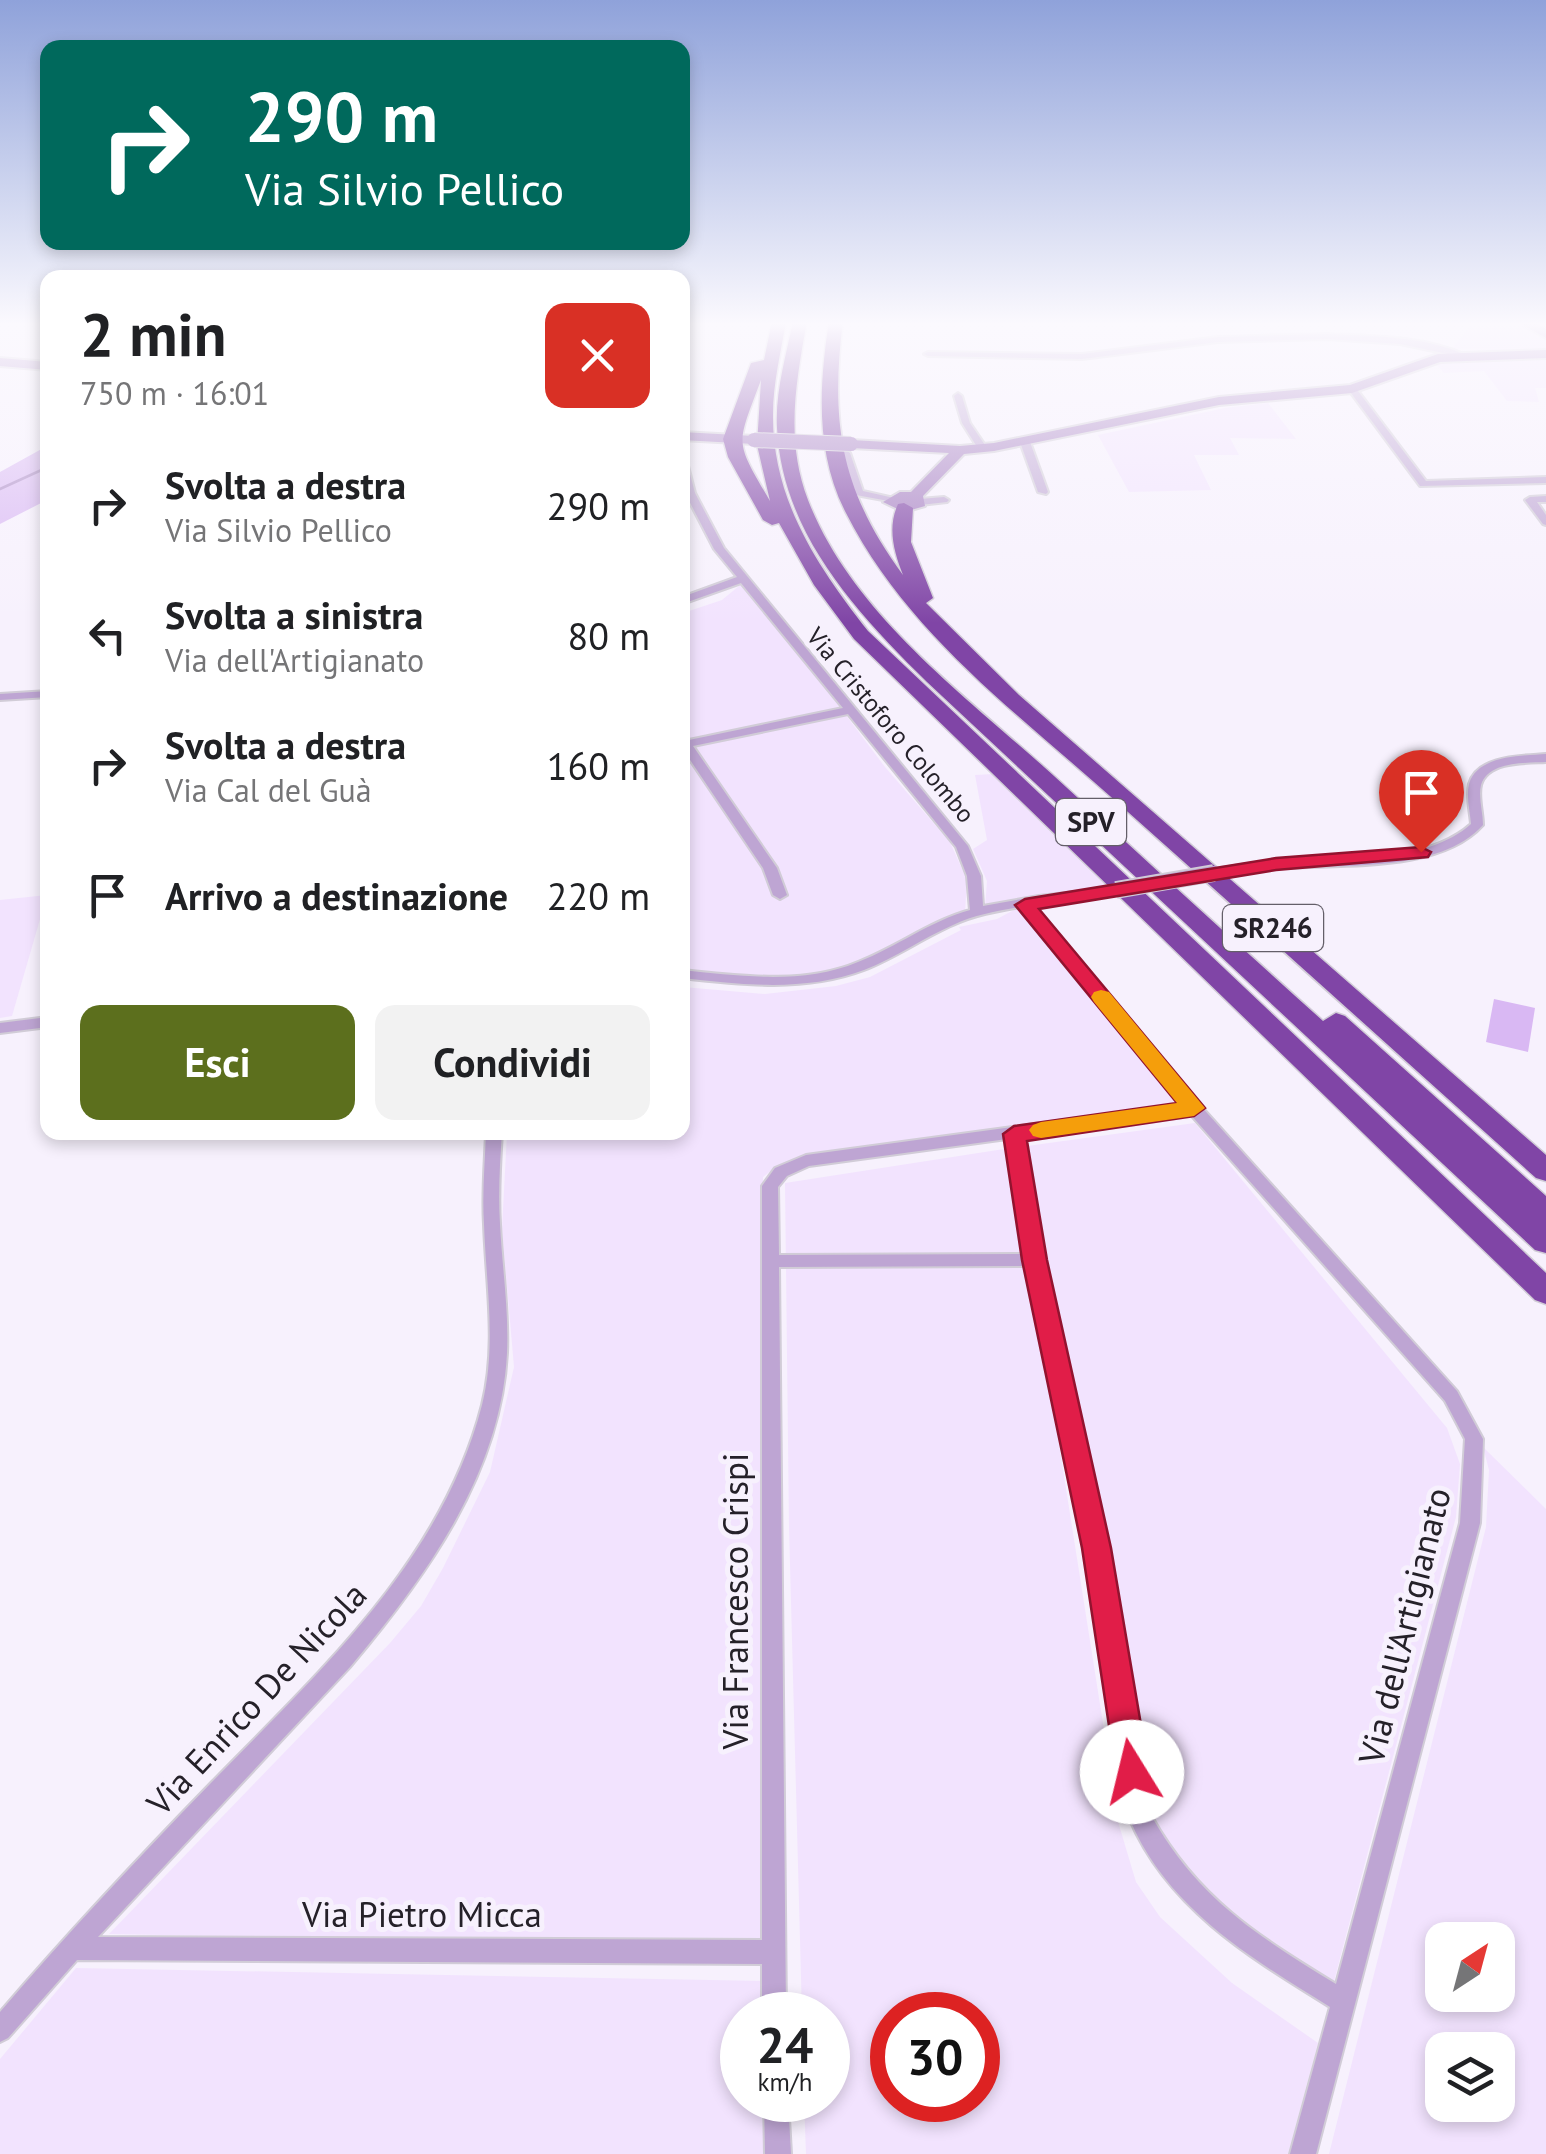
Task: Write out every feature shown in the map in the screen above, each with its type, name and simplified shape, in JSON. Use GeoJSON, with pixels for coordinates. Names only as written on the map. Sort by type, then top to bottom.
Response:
{"type":"FeatureCollection","features":[{"type":"Feature","properties":{"kind":"highway"},"geometry":{"type":"LineString","coordinates":[[739,422],[732,439],[736,457],[814,585],[861,635],[1546,1292]]}},
{"type":"Feature","properties":{"kind":"highway"},"geometry":{"type":"LineString","coordinates":[[765,422],[768,468],[798,546],[861,635]]}},
{"type":"Feature","properties":{"kind":"highway","name":"SPV"},"geometry":{"type":"LineString","coordinates":[[785,422],[786,448],[810,522],[861,602],[934,678],[1546,1242]]}},
{"type":"Feature","properties":{"kind":"highway","name":"SPV"},"geometry":{"type":"LineString","coordinates":[[805,422],[807,456],[836,533],[876,592],[982,702],[1546,1213]]}},
{"type":"Feature","properties":{"kind":"highway","name":"SR246"},"geometry":{"type":"LineString","coordinates":[[828,422],[842,488],[872,545],[935,624],[1546,1171]]}},
{"type":"Feature","properties":{"kind":"highway"},"geometry":{"type":"LineString","coordinates":[[843,422],[848,448]]}},
{"type":"Feature","properties":{"kind":"highway"},"geometry":{"type":"LineString","coordinates":[[909,503],[901,530],[907,561],[925,602],[999,685]]}},
{"type":"Feature","properties":{"kind":"street"},"geometry":{"type":"LineString","coordinates":[[966,422],[982,448]]}},
{"type":"Feature","properties":{"kind":"street"},"geometry":{"type":"LineString","coordinates":[[690,436],[848,448],[960,450],[1026,442],[1122,422]]}},
{"type":"Feature","properties":{"kind":"street"},"geometry":{"type":"LineString","coordinates":[[1376,422],[1423,484],[1546,480]]}},
{"type":"Feature","properties":{"kind":"street"},"geometry":{"type":"LineString","coordinates":[[1026,442],[1043,492]]}},
{"type":"Feature","properties":{"kind":"street"},"geometry":{"type":"LineString","coordinates":[[848,448],[860,493],[909,503],[936,516]]}},
{"type":"Feature","properties":{"kind":"street"},"geometry":{"type":"LineString","coordinates":[[909,503],[960,450]]}},
{"type":"Feature","properties":{"kind":"street","name":"Via Cristoforo Colombo"},"geometry":{"type":"LineString","coordinates":[[690,486],[701,518],[741,579],[970,859],[977,912]]}},
{"type":"Feature","properties":{"kind":"street"},"geometry":{"type":"LineString","coordinates":[[1546,499],[1530,500],[1546,522]]}},
{"type":"Feature","properties":{"kind":"street"},"geometry":{"type":"LineString","coordinates":[[909,503],[944,500]]}},
{"type":"Feature","properties":{"kind":"street"},"geometry":{"type":"LineString","coordinates":[[690,599],[741,579]]}},
{"type":"Feature","properties":{"kind":"street"},"geometry":{"type":"LineString","coordinates":[[0,697],[40,694]]}},
{"type":"Feature","properties":{"kind":"street"},"geometry":{"type":"LineString","coordinates":[[690,740],[848,710]]}},
{"type":"Feature","properties":{"kind":"street"},"geometry":{"type":"LineString","coordinates":[[690,750],[770,868],[780,895]]}},
{"type":"Feature","properties":{"kind":"street"},"geometry":{"type":"LineString","coordinates":[[690,975],[772,981],[830,975],[864,966],[931,929],[977,912],[1214,872],[1421,852],[1455,842],[1477,825],[1475,784],[1487,769],[1546,758]]}},
{"type":"Feature","properties":{"kind":"street","name":"Via dell'Artigianato"},"geometry":{"type":"LineString","coordinates":[[1025,905],[1194,1108],[1451,1396],[1474,1439],[1470,1523],[1303,2154]]}},
{"type":"Feature","properties":{"kind":"street"},"geometry":{"type":"LineString","coordinates":[[0,1028],[40,1023]]}},
{"type":"Feature","properties":{"kind":"street"},"geometry":{"type":"LineString","coordinates":[[1194,1108],[1014,1134],[1035,1260],[1096,1548],[1140,1820],[1155,1850],[1194,1900],[1272,1957],[1343,2001]]}},
{"type":"Feature","properties":{"kind":"street","name":"Via Francesco Crispi"},"geometry":{"type":"LineString","coordinates":[[774,1992],[770,1186],[781,1172],[806,1161],[1014,1134]]}},
{"type":"Feature","properties":{"kind":"street","name":"Via Enrico De Nicola"},"geometry":{"type":"LineString","coordinates":[[0,2030],[72,1948],[352,1652],[443,1525],[476,1451],[496,1374],[500,1305],[491,1202],[494,1140]]}},
{"type":"Feature","properties":{"kind":"street"},"geometry":{"type":"LineString","coordinates":[[769,1262],[1035,1260]]}},
{"type":"Feature","properties":{"kind":"street","name":"Via Pietro Micca"},"geometry":{"type":"LineString","coordinates":[[72,1948],[773,1952]]}},
{"type":"Feature","properties":{"kind":"street"},"geometry":{"type":"LineString","coordinates":[[777,2122],[778,2154]]}},
{"type":"Feature","properties":{"kind":"shaded area"},"geometry":{"type":"Polygon","coordinates":[[[1161,422],[1282,422],[1296,439],[1230,438],[1239,455],[1194,455],[1211,490],[1129,492],[1098,435],[1161,422]]]}},
{"type":"Feature","properties":{"kind":"shaded area"},"geometry":{"type":"Polygon","coordinates":[[[40,450],[40,504],[0,524],[0,472],[40,450]]]}},
{"type":"Feature","properties":{"kind":"shaded area"},"geometry":{"type":"Polygon","coordinates":[[[745,581],[885,767],[950,842],[967,880],[965,913],[857,966],[793,979],[690,974],[690,611],[722,600],[745,581]]]}},
{"type":"Feature","properties":{"kind":"shaded area"},"geometry":{"type":"Polygon","coordinates":[[[994,774],[1121,887],[1028,904],[1183,1109],[941,1140],[776,1167],[763,1177],[761,1528],[766,1946],[109,1934],[390,1643],[421,1606],[443,1568],[490,1472],[514,1367],[502,1229],[507,1140],[690,1140],[690,988],[765,994],[836,986],[870,977],[961,930],[959,927],[997,919],[1023,905],[985,908],[987,881],[973,849],[987,840],[975,775],[994,774]]]}},
{"type":"Feature","properties":{"kind":"shaded area"},"geometry":{"type":"Polygon","coordinates":[[[40,896],[40,919],[12,1016],[0,1018],[0,900],[40,896]]]}},
{"type":"Feature","properties":{"kind":"shaded area"},"geometry":{"type":"Polygon","coordinates":[[[1494,999],[1535,1008],[1528,1052],[1486,1042],[1494,999]]]}},
{"type":"Feature","properties":{"kind":"shaded area"},"geometry":{"type":"Polygon","coordinates":[[[1195,1123],[1447,1428],[1460,1464],[1456,1517],[1327,2008],[1206,1920],[1151,1823],[1027,1146],[1195,1123]]]}},
{"type":"Feature","properties":{"kind":"shaded area"},"geometry":{"type":"Polygon","coordinates":[[[1004,1149],[1050,1387],[1119,1825],[1136,1882],[1160,1917],[1232,1983],[1318,2043],[1288,2154],[806,2154],[805,2122],[850,2122],[850,1992],[801,1992],[785,1183],[1004,1149]]]}},
{"type":"Feature","properties":{"kind":"shaded area"},"geometry":{"type":"Polygon","coordinates":[[[1483,1447],[1546,1509],[1546,2154],[1329,2154],[1486,1527],[1489,1470],[1483,1447]]]}},
{"type":"Feature","properties":{"kind":"shaded area"},"geometry":{"type":"Polygon","coordinates":[[[76,1968],[767,1981],[767,1992],[720,1992],[720,2122],[768,2122],[769,2154],[0,2154],[0,2059],[76,1968]]]}},
{"type":"Feature","properties":{"kind":"waterway"},"geometry":{"type":"LineString","coordinates":[[0,489],[40,471]]}},
{"type":"Feature","properties":{"kind":"slow traffic"},"geometry":{"type":"LineString","coordinates":[[1041,1130],[1194,1108],[1101,997]]}},
{"type":"Feature","properties":{"kind":"route"},"geometry":{"type":"LineString","coordinates":[[1132,1772],[1096,1548],[1035,1260],[1014,1134],[1194,1108],[1025,905],[1214,872],[1421,852]]}}]}
